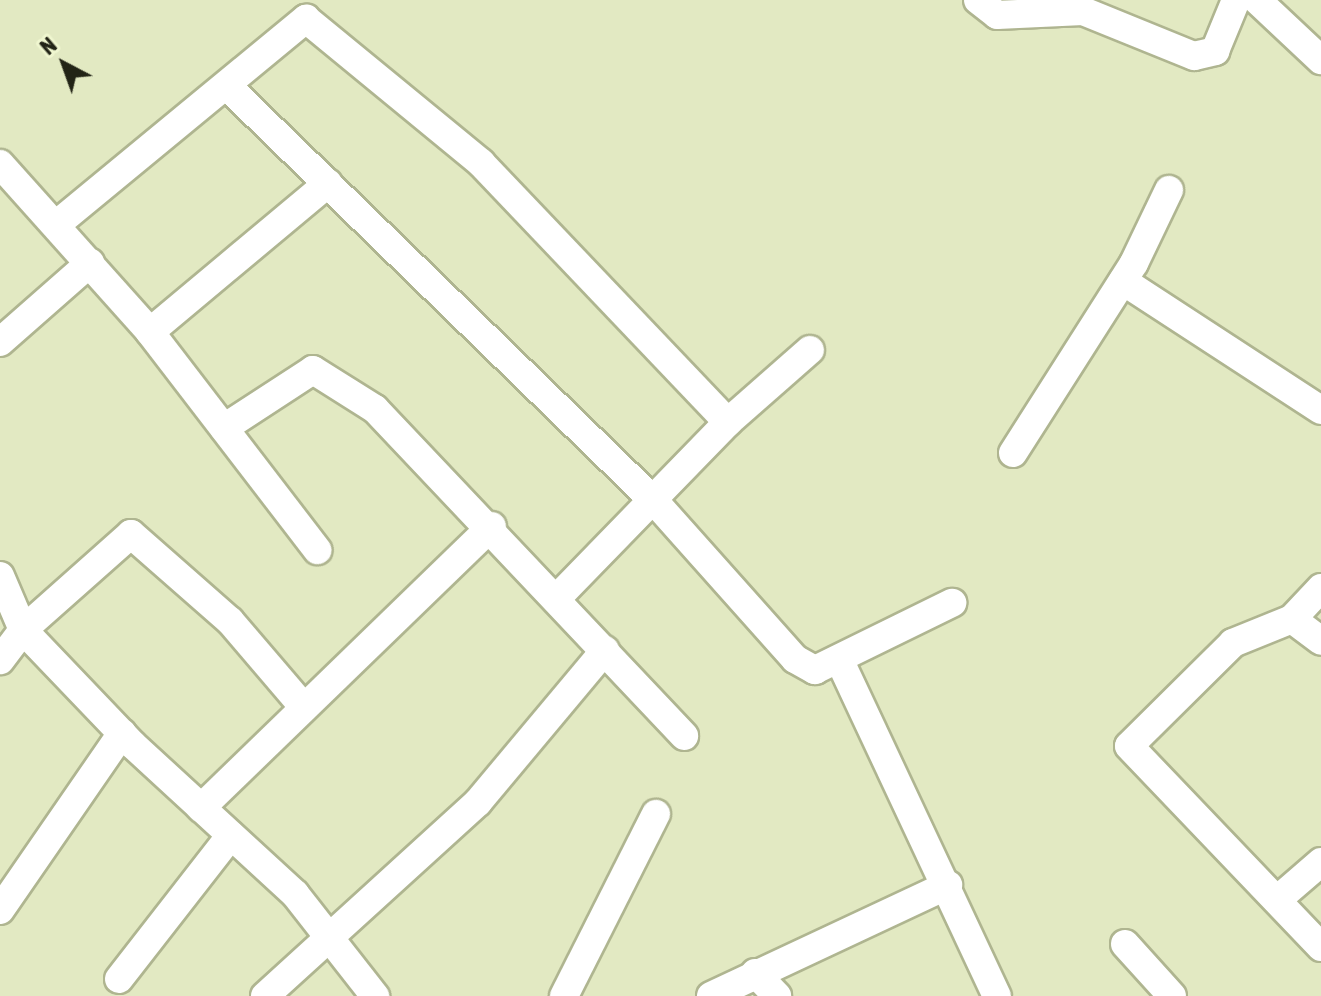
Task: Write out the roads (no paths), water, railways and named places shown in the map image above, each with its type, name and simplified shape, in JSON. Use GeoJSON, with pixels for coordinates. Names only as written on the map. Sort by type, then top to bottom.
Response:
{"type":"FeatureCollection","features":[{"type":"Feature","properties":{"kind":"street"},"geometry":{"type":"LineString","coordinates":[[978,0],[997,15],[1083,11],[1194,56],[1215,51],[1236,0]]}},
{"type":"Feature","properties":{"kind":"street"},"geometry":{"type":"LineString","coordinates":[[1257,0],[1321,60]]}},
{"type":"Feature","properties":{"kind":"street"},"geometry":{"type":"LineString","coordinates":[[57,224],[229,88],[306,19],[319,24],[481,163],[728,422]]}},
{"type":"Feature","properties":{"kind":"street"},"geometry":{"type":"LineString","coordinates":[[229,88],[656,503],[795,659],[815,670],[952,603]]}},
{"type":"Feature","properties":{"kind":"street"},"geometry":{"type":"LineString","coordinates":[[0,164],[57,224],[150,332],[317,550]]}},
{"type":"Feature","properties":{"kind":"street"},"geometry":{"type":"LineString","coordinates":[[150,332],[328,183]]}},
{"type":"Feature","properties":{"kind":"street"},"geometry":{"type":"LineString","coordinates":[[1013,453],[1123,281],[1169,190]]}},
{"type":"Feature","properties":{"kind":"street"},"geometry":{"type":"LineString","coordinates":[[0,342],[90,263]]}},
{"type":"Feature","properties":{"kind":"street"},"geometry":{"type":"LineString","coordinates":[[1123,281],[1321,410]]}},
{"type":"Feature","properties":{"kind":"street"},"geometry":{"type":"LineString","coordinates":[[557,598],[656,503],[728,422],[810,350]]}},
{"type":"Feature","properties":{"kind":"street"},"geometry":{"type":"LineString","coordinates":[[224,428],[313,370],[375,409],[492,526],[684,736]]}},
{"type":"Feature","properties":{"kind":"street"},"geometry":{"type":"LineString","coordinates":[[201,808],[301,704],[492,526]]}},
{"type":"Feature","properties":{"kind":"street"},"geometry":{"type":"LineString","coordinates":[[0,660],[23,630],[131,534],[230,621],[301,704]]}},
{"type":"Feature","properties":{"kind":"street"},"geometry":{"type":"LineString","coordinates":[[0,576],[23,630],[122,733],[331,932],[375,996]]}},
{"type":"Feature","properties":{"kind":"street"},"geometry":{"type":"LineString","coordinates":[[1321,588],[1292,619],[1233,643],[1129,746],[1321,947]]}},
{"type":"Feature","properties":{"kind":"street"},"geometry":{"type":"LineString","coordinates":[[1292,619],[1321,641]]}},
{"type":"Feature","properties":{"kind":"street"},"geometry":{"type":"LineString","coordinates":[[265,996],[331,932],[478,802],[605,650]]}},
{"type":"Feature","properties":{"kind":"street"},"geometry":{"type":"LineString","coordinates":[[839,659],[948,885],[997,996]]}},
{"type":"Feature","properties":{"kind":"street"},"geometry":{"type":"LineString","coordinates":[[0,910],[122,733]]}},
{"type":"Feature","properties":{"kind":"street"},"geometry":{"type":"LineString","coordinates":[[564,996],[656,814]]}},
{"type":"Feature","properties":{"kind":"street"},"geometry":{"type":"LineString","coordinates":[[119,979],[231,835]]}},
{"type":"Feature","properties":{"kind":"street"},"geometry":{"type":"LineString","coordinates":[[1277,900],[1321,862]]}},
{"type":"Feature","properties":{"kind":"street"},"geometry":{"type":"LineString","coordinates":[[711,996],[948,885]]}},
{"type":"Feature","properties":{"kind":"street"},"geometry":{"type":"LineString","coordinates":[[1125,944],[1172,996]]}},
{"type":"Feature","properties":{"kind":"street"},"geometry":{"type":"LineString","coordinates":[[755,973],[777,996]]}}]}
